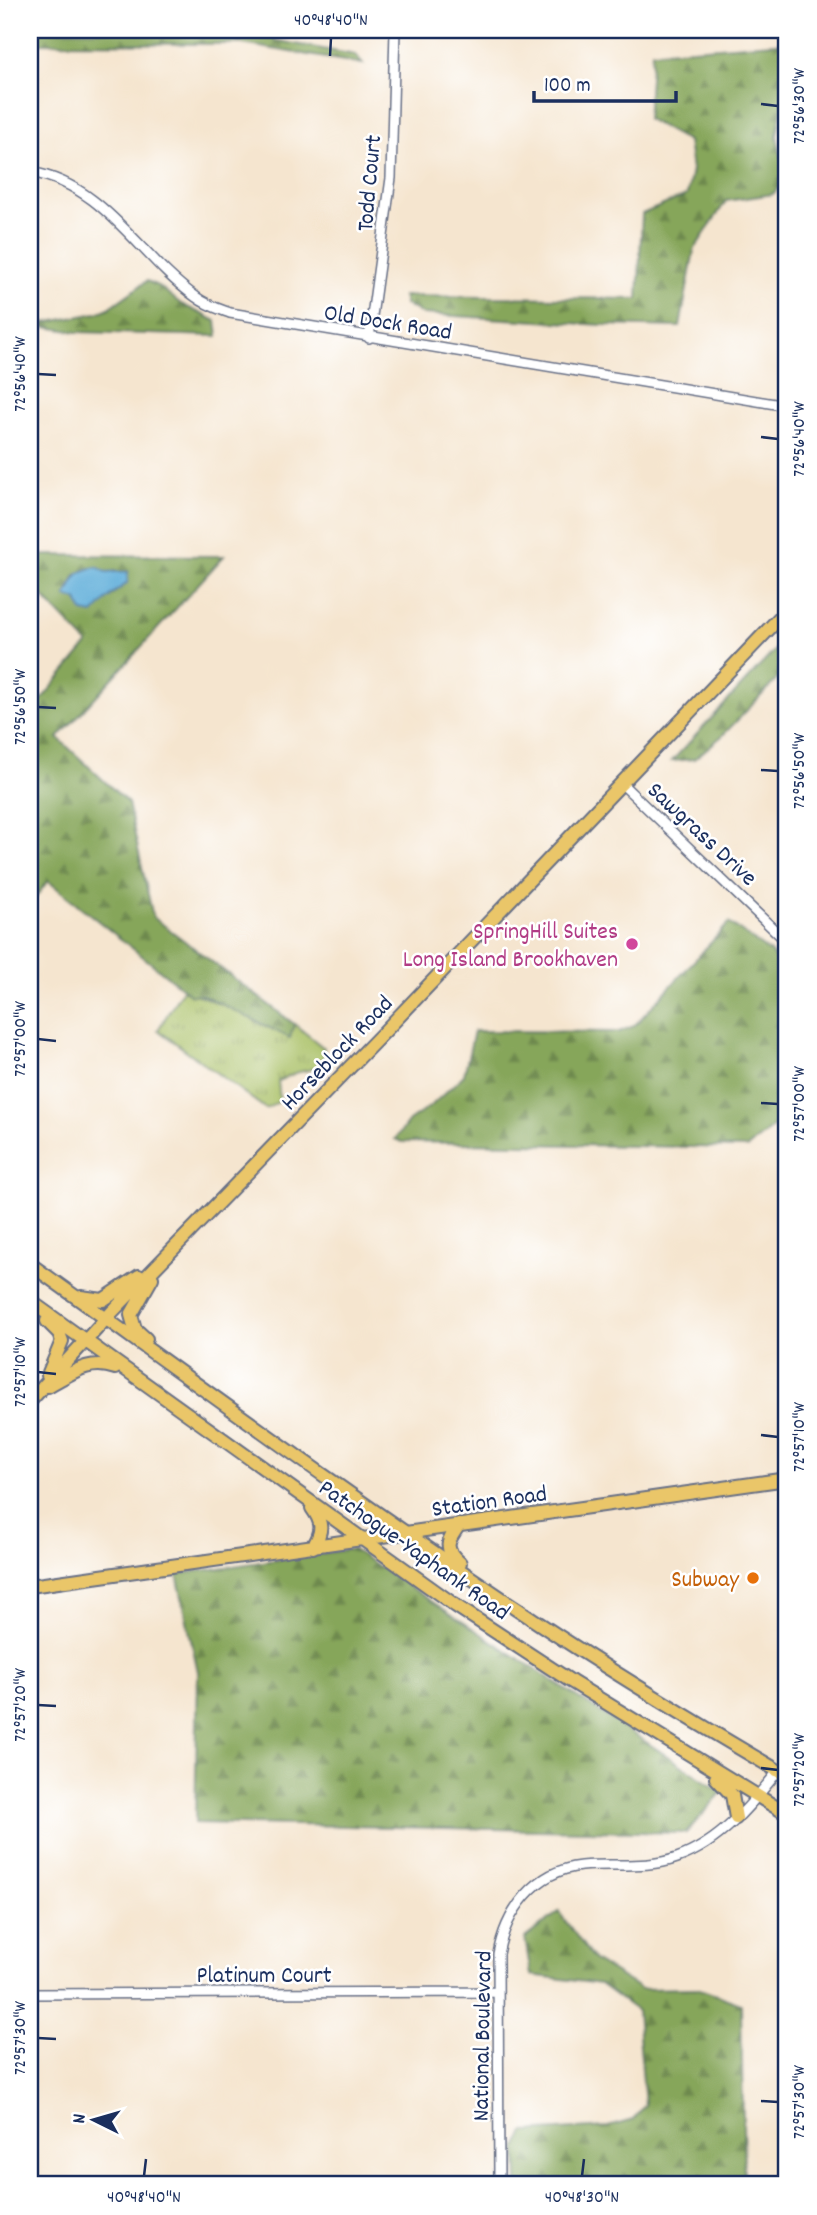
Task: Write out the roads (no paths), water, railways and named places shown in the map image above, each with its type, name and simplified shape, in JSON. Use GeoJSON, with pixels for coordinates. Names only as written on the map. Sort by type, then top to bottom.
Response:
{"type":"FeatureCollection","features":[{"type":"Feature","properties":{"kind":"main road","name":"Horseblock Road"},"geometry":{"type":"LineString","coordinates":[[37,1393],[787,610]]}},
{"type":"Feature","properties":{"kind":"main road"},"geometry":{"type":"LineString","coordinates":[[74,1295],[94,1301],[103,1300],[164,1258]]}},
{"type":"Feature","properties":{"kind":"main road"},"geometry":{"type":"LineString","coordinates":[[164,1258],[132,1310],[131,1320],[135,1329],[170,1364]]}},
{"type":"Feature","properties":{"kind":"main road","name":"Patchogue-Yaphank Road"},"geometry":{"type":"LineString","coordinates":[[30,1264],[491,1592],[783,1774]]}},
{"type":"Feature","properties":{"kind":"main road"},"geometry":{"type":"LineString","coordinates":[[30,1302],[59,1333],[62,1341],[37,1393]]}},
{"type":"Feature","properties":{"kind":"main road","name":"Patchogue-Yaphank Road"},"geometry":{"type":"LineString","coordinates":[[30,1302],[515,1645],[787,1814]]}},
{"type":"Feature","properties":{"kind":"main road"},"geometry":{"type":"LineString","coordinates":[[37,1393],[95,1363],[134,1376]]}},
{"type":"Feature","properties":{"kind":"main road","name":"Station Road"},"geometry":{"type":"LineString","coordinates":[[30,1586],[787,1479]]}},
{"type":"Feature","properties":{"kind":"main road"},"geometry":{"type":"LineString","coordinates":[[306,1499],[322,1523],[321,1534],[313,1547]]}},
{"type":"Feature","properties":{"kind":"main road"},"geometry":{"type":"LineString","coordinates":[[459,1525],[449,1541],[451,1556],[491,1592]]}},
{"type":"Feature","properties":{"kind":"main road"},"geometry":{"type":"LineString","coordinates":[[687,1752],[730,1790],[736,1818]]}},
{"type":"Feature","properties":{"kind":"street","name":"Todd Court"},"geometry":{"type":"LineString","coordinates":[[369,338],[391,178],[395,30]]}},
{"type":"Feature","properties":{"kind":"street","name":"Old Dock Road"},"geometry":{"type":"LineString","coordinates":[[30,172],[43,174],[79,189],[101,206],[198,300],[230,313],[787,406]]}},
{"type":"Feature","properties":{"kind":"street","name":"Sawgrass Drive"},"geometry":{"type":"LineString","coordinates":[[621,783],[688,844],[787,942]]}},
{"type":"Feature","properties":{"kind":"street","name":"National Boulevard"},"geometry":{"type":"LineString","coordinates":[[499,2185],[498,1954],[503,1932],[518,1904],[542,1881],[559,1872],[580,1866],[647,1864],[670,1860],[698,1849],[783,1774]]}},
{"type":"Feature","properties":{"kind":"street","name":"Platinum Court"},"geometry":{"type":"LineString","coordinates":[[30,1994],[498,1992]]}},
{"type":"Feature","properties":{"kind":"water"},"geometry":{"type":"Polygon","coordinates":[[[97,567],[106,572],[128,572],[127,583],[93,614],[83,612],[77,600],[66,596],[79,573],[97,567]]]}},
{"type":"Feature","properties":{"kind":"place","name":"SpringHill Suites Long Island Brookhaven"},"geometry":{"type":"Point","coordinates":[632,944]}},
{"type":"Feature","properties":{"kind":"place","name":"Subway"},"geometry":{"type":"Point","coordinates":[753,1578]}}]}
